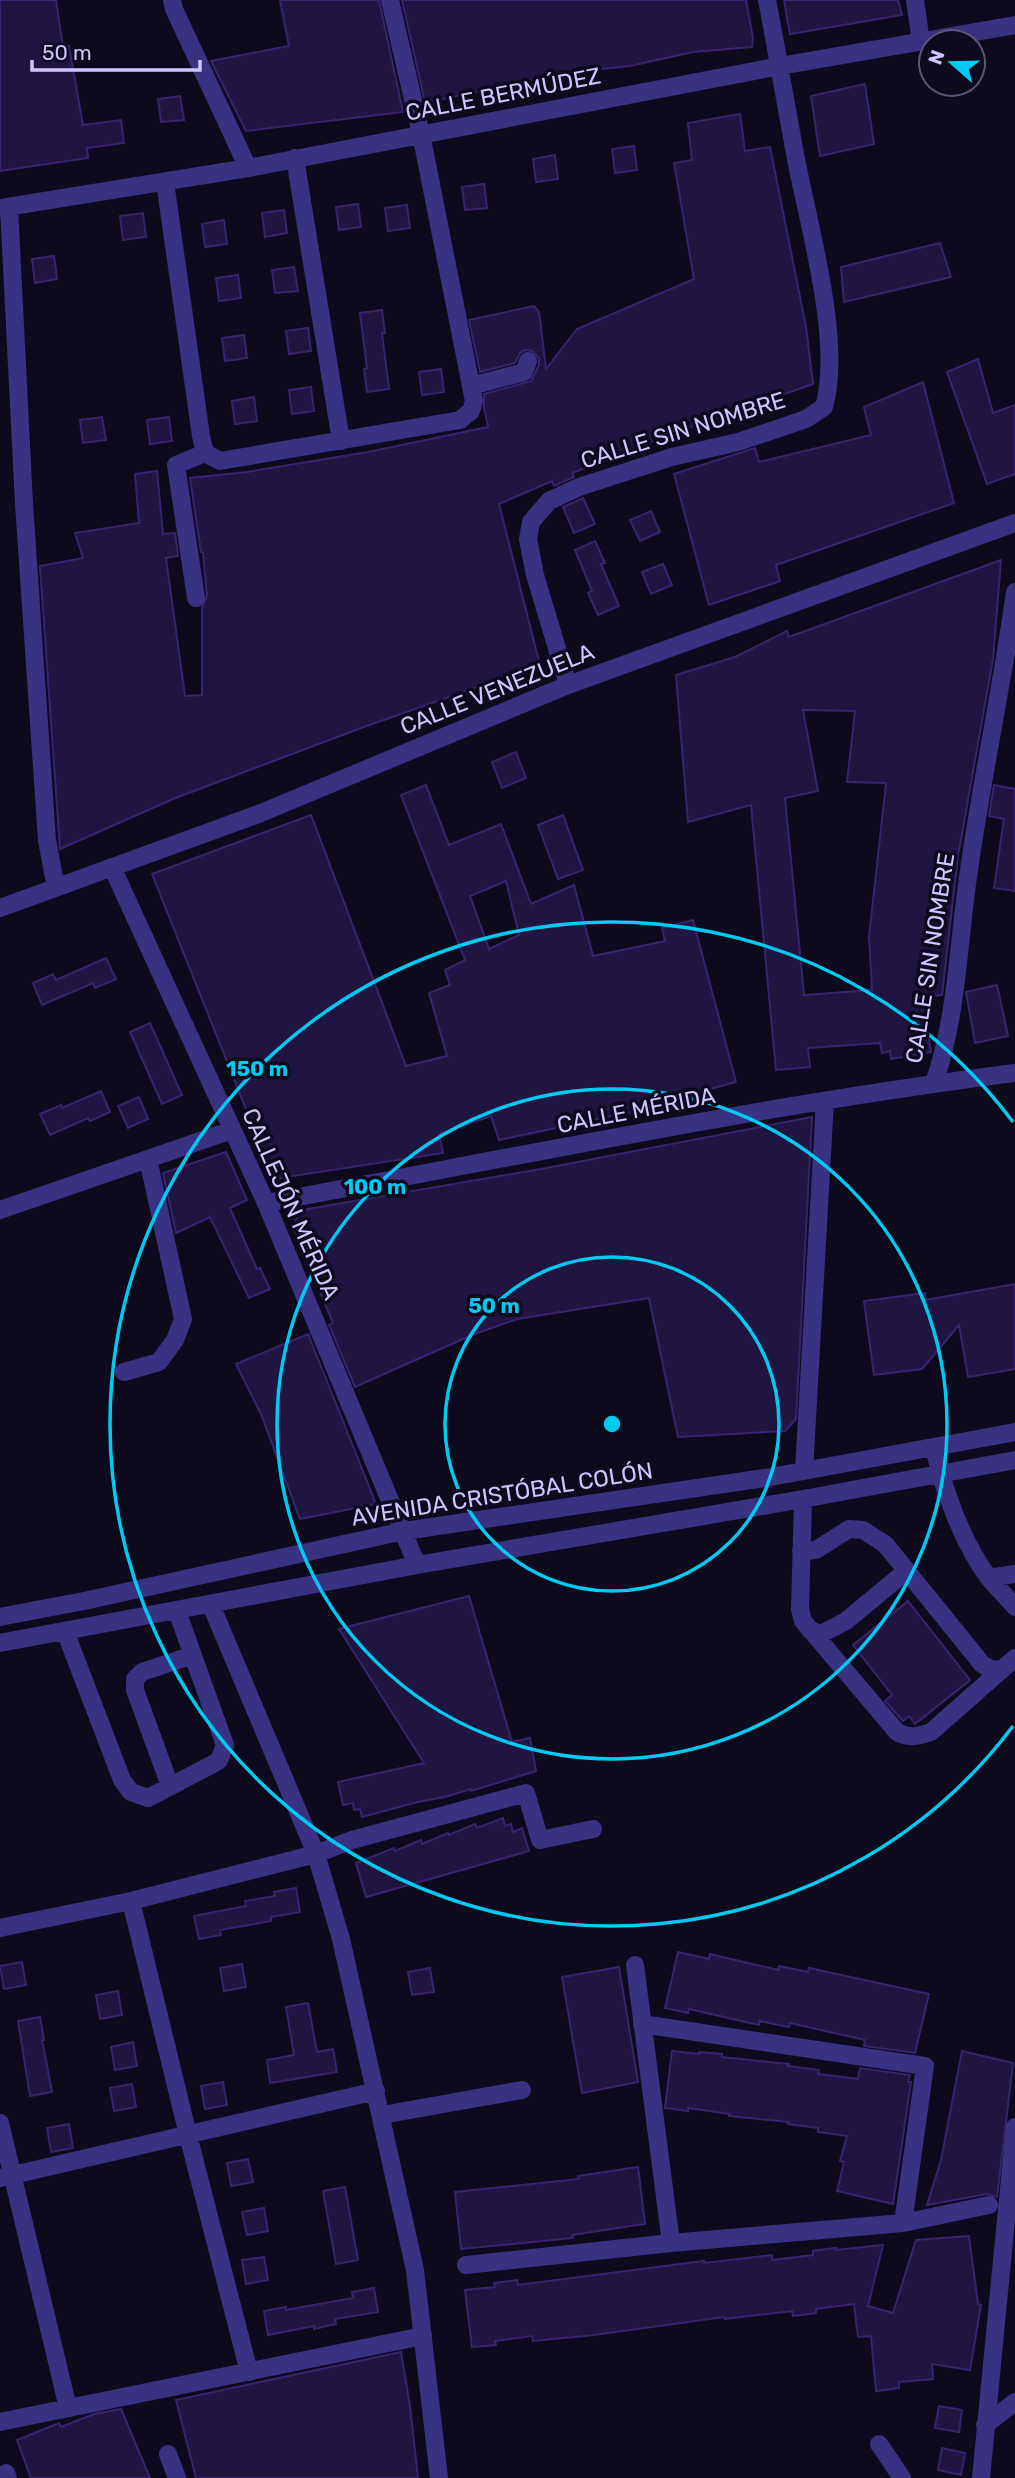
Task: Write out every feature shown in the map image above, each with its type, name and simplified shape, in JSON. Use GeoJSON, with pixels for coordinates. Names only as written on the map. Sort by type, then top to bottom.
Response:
{"type":"FeatureCollection","features":[{"type":"Feature","properties":{"kind":"street"},"geometry":{"type":"LineString","coordinates":[[172,0],[248,168]]}},
{"type":"Feature","properties":{"kind":"street"},"geometry":{"type":"LineString","coordinates":[[165,182],[205,453],[220,461],[460,420],[471,411],[474,401],[421,134],[390,0]]}},
{"type":"Feature","properties":{"kind":"street","name":"CALLE SIN NOMBRE"},"geometry":{"type":"LineString","coordinates":[[568,685],[535,575],[528,539],[531,522],[549,501],[579,487],[672,457],[738,442],[806,419],[824,407],[828,393],[829,365],[824,304],[767,0]]}},
{"type":"Feature","properties":{"kind":"street"},"geometry":{"type":"LineString","coordinates":[[915,0],[919,28]]}},
{"type":"Feature","properties":{"kind":"street","name":"CALLE BERMÚDEZ"},"geometry":{"type":"LineString","coordinates":[[987,30],[1015,25]]}},
{"type":"Feature","properties":{"kind":"street","name":"CALLE BERMÚDEZ"},"geometry":{"type":"LineString","coordinates":[[4,207],[248,168],[780,66],[917,43]]}},
{"type":"Feature","properties":{"kind":"street"},"geometry":{"type":"LineString","coordinates":[[295,158],[341,441]]}},
{"type":"Feature","properties":{"kind":"street"},"geometry":{"type":"LineString","coordinates":[[4,207],[47,840],[56,888]]}},
{"type":"Feature","properties":{"kind":"street"},"geometry":{"type":"LineString","coordinates":[[471,386],[523,372],[528,361]]}},
{"type":"Feature","properties":{"kind":"street"},"geometry":{"type":"LineString","coordinates":[[196,598],[176,465],[205,453]]}},
{"type":"Feature","properties":{"kind":"street","name":"CALLE VENEZUELA"},"geometry":{"type":"LineString","coordinates":[[0,908],[261,813],[568,685],[1015,523]]}},
{"type":"Feature","properties":{"kind":"street","name":"CALLE SIN NOMBRE"},"geometry":{"type":"LineString","coordinates":[[934,1083],[945,1051],[968,877],[1015,592]]}},
{"type":"Feature","properties":{"kind":"street","name":"CALLEJÓN MÉRIDA"},"geometry":{"type":"LineString","coordinates":[[112,867],[266,1203],[417,1565]]}},
{"type":"Feature","properties":{"kind":"street","name":"CALLE MÉRIDA"},"geometry":{"type":"LineString","coordinates":[[266,1203],[825,1101],[1015,1073]]}},
{"type":"Feature","properties":{"kind":"street"},"geometry":{"type":"LineString","coordinates":[[804,1471],[825,1101]]}},
{"type":"Feature","properties":{"kind":"street"},"geometry":{"type":"LineString","coordinates":[[0,1210],[232,1130]]}},
{"type":"Feature","properties":{"kind":"street"},"geometry":{"type":"LineString","coordinates":[[124,1372],[159,1362],[175,1340],[183,1319],[148,1159]]}},
{"type":"Feature","properties":{"kind":"street","name":"AVENIDA CRISTÓBAL COLÓN"},"geometry":{"type":"LineString","coordinates":[[0,1617],[404,1531],[804,1471],[1015,1432]]}},
{"type":"Feature","properties":{"kind":"street"},"geometry":{"type":"LineString","coordinates":[[934,1447],[940,1474],[970,1546],[989,1578],[1015,1607]]}},
{"type":"Feature","properties":{"kind":"street"},"geometry":{"type":"LineString","coordinates":[[0,1643],[417,1565],[1015,1460]]}},
{"type":"Feature","properties":{"kind":"street"},"geometry":{"type":"LineString","coordinates":[[803,1499],[800,1608],[803,1620],[897,1732],[904,1737],[917,1737],[931,1732],[1015,1658]]}},
{"type":"Feature","properties":{"kind":"street"},"geometry":{"type":"LineString","coordinates":[[801,1551],[816,1550],[849,1529],[863,1530],[885,1544],[982,1664],[990,1669],[1001,1670]]}},
{"type":"Feature","properties":{"kind":"street"},"geometry":{"type":"LineString","coordinates":[[810,1630],[821,1634],[846,1621],[905,1572]]}},
{"type":"Feature","properties":{"kind":"street"},"geometry":{"type":"LineString","coordinates":[[989,1578],[1015,1574]]}},
{"type":"Feature","properties":{"kind":"street"},"geometry":{"type":"LineString","coordinates":[[211,1605],[316,1854],[351,1978],[415,2270],[439,2478]]}},
{"type":"Feature","properties":{"kind":"street"},"geometry":{"type":"LineString","coordinates":[[65,1631],[122,1780],[131,1792],[148,1798],[219,1760],[225,1745],[177,1611]]}},
{"type":"Feature","properties":{"kind":"street"},"geometry":{"type":"LineString","coordinates":[[170,1786],[135,1690],[135,1679],[142,1672],[193,1655]]}},
{"type":"Feature","properties":{"kind":"street"},"geometry":{"type":"LineString","coordinates":[[0,1928],[131,1901],[316,1854],[352,1840],[526,1793],[540,1840],[593,1829]]}},
{"type":"Feature","properties":{"kind":"street"},"geometry":{"type":"LineString","coordinates":[[131,1901],[249,2371]]}},
{"type":"Feature","properties":{"kind":"street"},"geometry":{"type":"LineString","coordinates":[[635,1965],[671,2243]]}},
{"type":"Feature","properties":{"kind":"street"},"geometry":{"type":"LineString","coordinates":[[642,2024],[925,2066],[903,2222]]}},
{"type":"Feature","properties":{"kind":"street"},"geometry":{"type":"LineString","coordinates":[[382,2115],[522,2090]]}},
{"type":"Feature","properties":{"kind":"street"},"geometry":{"type":"LineString","coordinates":[[6,2176],[376,2091]]}},
{"type":"Feature","properties":{"kind":"street"},"geometry":{"type":"LineString","coordinates":[[0,2123],[6,2176],[68,2408]]}},
{"type":"Feature","properties":{"kind":"street"},"geometry":{"type":"LineString","coordinates":[[981,2478],[1015,2127]]}},
{"type":"Feature","properties":{"kind":"street"},"geometry":{"type":"LineString","coordinates":[[466,2265],[903,2222],[989,2205]]}},
{"type":"Feature","properties":{"kind":"street"},"geometry":{"type":"LineString","coordinates":[[0,2422],[424,2336]]}},
{"type":"Feature","properties":{"kind":"street"},"geometry":{"type":"LineString","coordinates":[[985,2426],[1015,2402]]}},
{"type":"Feature","properties":{"kind":"street"},"geometry":{"type":"LineString","coordinates":[[879,2444],[902,2478]]}},
{"type":"Feature","properties":{"kind":"street"},"geometry":{"type":"LineString","coordinates":[[168,2454],[177,2478]]}},
{"type":"Feature","properties":{"kind":"building"},"geometry":{"type":"Polygon","coordinates":[[[0,0],[56,0],[63,47],[69,46],[83,125],[121,120],[124,143],[87,148],[88,158],[0,171],[0,0]]]}},
{"type":"Feature","properties":{"kind":"building"},"geometry":{"type":"Polygon","coordinates":[[[280,0],[379,0],[403,112],[246,131],[211,61],[289,46],[280,0]]]}},
{"type":"Feature","properties":{"kind":"building"},"geometry":{"type":"Polygon","coordinates":[[[402,0],[746,0],[753,38],[752,47],[693,52],[630,66],[571,72],[433,101],[424,98],[402,0]]]}},
{"type":"Feature","properties":{"kind":"building"},"geometry":{"type":"Polygon","coordinates":[[[784,0],[898,0],[902,15],[790,34],[784,0]]]}},
{"type":"Feature","properties":{"kind":"building"},"geometry":{"type":"Polygon","coordinates":[[[865,84],[874,144],[820,156],[811,96],[865,84]]]}},
{"type":"Feature","properties":{"kind":"building"},"geometry":{"type":"Polygon","coordinates":[[[180,96],[184,120],[161,122],[158,99],[180,96]]]}},
{"type":"Feature","properties":{"kind":"building"},"geometry":{"type":"Polygon","coordinates":[[[740,114],[745,151],[770,147],[806,327],[813,384],[682,430],[572,473],[574,477],[554,486],[552,481],[499,504],[540,665],[361,728],[173,799],[60,849],[40,566],[83,558],[75,533],[139,523],[135,474],[157,471],[163,534],[175,533],[178,556],[166,558],[185,696],[202,695],[202,607],[207,596],[203,552],[190,478],[247,472],[368,452],[488,427],[484,394],[531,381],[539,365],[539,358],[532,351],[525,350],[520,353],[515,363],[480,372],[469,320],[534,306],[539,312],[546,369],[577,329],[694,279],[674,163],[692,160],[688,123],[740,114]]]}},
{"type":"Feature","properties":{"kind":"building"},"geometry":{"type":"Polygon","coordinates":[[[634,146],[637,170],[615,173],[612,149],[634,146]]]}},
{"type":"Feature","properties":{"kind":"building"},"geometry":{"type":"Polygon","coordinates":[[[555,155],[558,179],[536,182],[533,159],[555,155]]]}},
{"type":"Feature","properties":{"kind":"building"},"geometry":{"type":"Polygon","coordinates":[[[484,184],[487,208],[465,210],[462,187],[484,184]]]}},
{"type":"Feature","properties":{"kind":"building"},"geometry":{"type":"Polygon","coordinates":[[[358,204],[361,227],[339,230],[336,207],[358,204]]]}},
{"type":"Feature","properties":{"kind":"building"},"geometry":{"type":"Polygon","coordinates":[[[407,205],[410,228],[388,231],[385,208],[407,205]]]}},
{"type":"Feature","properties":{"kind":"building"},"geometry":{"type":"Polygon","coordinates":[[[284,210],[287,233],[265,237],[262,213],[284,210]]]}},
{"type":"Feature","properties":{"kind":"building"},"geometry":{"type":"Polygon","coordinates":[[[143,213],[146,237],[123,240],[120,216],[143,213]]]}},
{"type":"Feature","properties":{"kind":"building"},"geometry":{"type":"Polygon","coordinates":[[[224,220],[227,244],[205,247],[202,224],[224,220]]]}},
{"type":"Feature","properties":{"kind":"building"},"geometry":{"type":"Polygon","coordinates":[[[940,243],[951,277],[844,302],[841,267],[940,243]]]}},
{"type":"Feature","properties":{"kind":"building"},"geometry":{"type":"Polygon","coordinates":[[[54,256],[57,279],[35,283],[32,259],[54,256]]]}},
{"type":"Feature","properties":{"kind":"building"},"geometry":{"type":"Polygon","coordinates":[[[294,267],[298,291],[275,293],[272,270],[294,267]]]}},
{"type":"Feature","properties":{"kind":"building"},"geometry":{"type":"Polygon","coordinates":[[[238,275],[241,298],[219,301],[216,278],[238,275]]]}},
{"type":"Feature","properties":{"kind":"building"},"geometry":{"type":"Polygon","coordinates":[[[382,310],[389,389],[367,392],[364,369],[367,368],[360,313],[382,310]]]}},
{"type":"Feature","properties":{"kind":"building"},"geometry":{"type":"Polygon","coordinates":[[[308,328],[311,351],[289,354],[286,331],[308,328]]]}},
{"type":"Feature","properties":{"kind":"building"},"geometry":{"type":"Polygon","coordinates":[[[244,335],[247,358],[225,361],[222,338],[244,335]]]}},
{"type":"Feature","properties":{"kind":"building"},"geometry":{"type":"Polygon","coordinates":[[[978,359],[993,413],[1015,405],[1015,474],[987,484],[947,372],[978,359]]]}},
{"type":"Feature","properties":{"kind":"building"},"geometry":{"type":"Polygon","coordinates":[[[441,369],[444,392],[422,395],[419,372],[441,369]]]}},
{"type":"Feature","properties":{"kind":"building"},"geometry":{"type":"Polygon","coordinates":[[[923,382],[954,503],[776,565],[780,581],[709,605],[674,474],[755,448],[759,462],[871,435],[864,407],[923,382]]]}},
{"type":"Feature","properties":{"kind":"building"},"geometry":{"type":"Polygon","coordinates":[[[311,387],[314,411],[292,414],[289,390],[311,387]]]}},
{"type":"Feature","properties":{"kind":"building"},"geometry":{"type":"Polygon","coordinates":[[[254,397],[257,421],[235,424],[232,401],[254,397]]]}},
{"type":"Feature","properties":{"kind":"building"},"geometry":{"type":"Polygon","coordinates":[[[102,417],[106,440],[83,443],[80,420],[102,417]]]}},
{"type":"Feature","properties":{"kind":"building"},"geometry":{"type":"Polygon","coordinates":[[[169,417],[172,441],[150,444],[147,420],[169,417]]]}},
{"type":"Feature","properties":{"kind":"building"},"geometry":{"type":"Polygon","coordinates":[[[583,498],[595,524],[574,533],[563,507],[583,498]]]}},
{"type":"Feature","properties":{"kind":"building"},"geometry":{"type":"Polygon","coordinates":[[[651,511],[660,532],[640,541],[630,520],[651,511]]]}},
{"type":"Feature","properties":{"kind":"building"},"geometry":{"type":"Polygon","coordinates":[[[595,541],[605,563],[601,564],[619,606],[598,615],[588,593],[592,591],[575,550],[595,541]]]}},
{"type":"Feature","properties":{"kind":"building"},"geometry":{"type":"Polygon","coordinates":[[[1001,560],[993,659],[958,856],[942,995],[922,997],[931,1052],[891,1059],[890,1051],[882,1053],[880,1043],[808,1048],[810,1067],[776,1070],[751,805],[688,822],[676,675],[735,657],[787,631],[789,637],[1001,560]],[[803,710],[818,791],[785,798],[804,995],[872,990],[869,937],[886,783],[847,782],[855,711],[803,710]]]}},
{"type":"Feature","properties":{"kind":"building"},"geometry":{"type":"Polygon","coordinates":[[[663,564],[672,585],[651,594],[642,572],[663,564]]]}},
{"type":"Feature","properties":{"kind":"building"},"geometry":{"type":"Polygon","coordinates":[[[516,752],[526,778],[502,788],[492,762],[516,752]]]}},
{"type":"Feature","properties":{"kind":"building"},"geometry":{"type":"Polygon","coordinates":[[[426,785],[449,845],[501,824],[531,904],[574,885],[593,956],[665,941],[662,928],[693,920],[736,1082],[702,1091],[704,1097],[499,1140],[491,1116],[439,1134],[443,1153],[274,1179],[152,874],[311,815],[406,1066],[447,1056],[429,993],[450,985],[445,970],[465,960],[401,795],[426,785]],[[506,881],[470,896],[489,949],[519,935],[506,881]]]}},
{"type":"Feature","properties":{"kind":"building"},"geometry":{"type":"Polygon","coordinates":[[[994,785],[1015,789],[1015,891],[994,888],[1004,819],[989,816],[994,785]]]}},
{"type":"Feature","properties":{"kind":"building"},"geometry":{"type":"Polygon","coordinates":[[[563,815],[583,870],[558,879],[538,825],[563,815]]]}},
{"type":"Feature","properties":{"kind":"building"},"geometry":{"type":"Polygon","coordinates":[[[106,958],[116,979],[95,988],[93,983],[42,1005],[33,983],[53,974],[56,980],[106,958]]]}},
{"type":"Feature","properties":{"kind":"building"},"geometry":{"type":"Polygon","coordinates":[[[997,985],[1008,1036],[975,1043],[966,992],[997,985]]]}},
{"type":"Feature","properties":{"kind":"building"},"geometry":{"type":"Polygon","coordinates":[[[150,1023],[182,1095],[162,1104],[130,1032],[150,1023]]]}},
{"type":"Feature","properties":{"kind":"building"},"geometry":{"type":"Polygon","coordinates":[[[101,1091],[110,1112],[90,1121],[88,1118],[50,1135],[40,1114],[61,1105],[62,1108],[101,1091]]]}},
{"type":"Feature","properties":{"kind":"building"},"geometry":{"type":"Polygon","coordinates":[[[139,1097],[148,1119],[128,1128],[118,1106],[139,1097]]]}},
{"type":"Feature","properties":{"kind":"building"},"geometry":{"type":"Polygon","coordinates":[[[812,1117],[796,1419],[785,1431],[678,1437],[649,1298],[517,1319],[472,1335],[355,1387],[329,1325],[333,1323],[293,1227],[297,1216],[308,1209],[541,1169],[812,1117]]]}},
{"type":"Feature","properties":{"kind":"building"},"geometry":{"type":"Polygon","coordinates":[[[226,1152],[247,1200],[230,1208],[257,1269],[260,1268],[270,1289],[249,1298],[210,1217],[176,1233],[163,1173],[226,1152]]]}},
{"type":"Feature","properties":{"kind":"building"},"geometry":{"type":"Polygon","coordinates":[[[1015,1284],[1015,1369],[968,1377],[959,1325],[922,1369],[874,1375],[864,1301],[925,1293],[925,1300],[1015,1284]]]}},
{"type":"Feature","properties":{"kind":"building"},"geometry":{"type":"Polygon","coordinates":[[[308,1334],[376,1504],[300,1519],[261,1414],[236,1364],[308,1334]]]}},
{"type":"Feature","properties":{"kind":"building"},"geometry":{"type":"Polygon","coordinates":[[[469,1596],[512,1742],[530,1738],[536,1771],[471,1791],[362,1817],[360,1809],[354,1810],[353,1803],[343,1805],[338,1782],[424,1763],[339,1629],[469,1596]]]}},
{"type":"Feature","properties":{"kind":"building"},"geometry":{"type":"Polygon","coordinates":[[[908,1601],[970,1680],[915,1724],[909,1716],[903,1721],[885,1701],[892,1695],[853,1645],[908,1601]]]}},
{"type":"Feature","properties":{"kind":"building"},"geometry":{"type":"Polygon","coordinates":[[[503,1818],[505,1826],[511,1824],[513,1832],[522,1828],[529,1851],[366,1897],[356,1863],[394,1848],[395,1851],[421,1840],[422,1844],[475,1824],[477,1828],[503,1818]]]}},
{"type":"Feature","properties":{"kind":"building"},"geometry":{"type":"Polygon","coordinates":[[[296,1888],[300,1912],[271,1917],[271,1921],[220,1930],[221,1935],[199,1939],[194,1916],[246,1906],[245,1901],[275,1896],[274,1892],[296,1888]]]}},
{"type":"Feature","properties":{"kind":"building"},"geometry":{"type":"Polygon","coordinates":[[[678,1952],[709,1959],[710,1954],[778,1970],[779,1966],[808,1972],[809,1968],[929,1994],[915,2053],[864,2046],[865,2040],[790,2023],[789,2027],[760,2021],[759,2025],[689,2009],[688,2013],[665,2008],[678,1952]]]}},
{"type":"Feature","properties":{"kind":"building"},"geometry":{"type":"Polygon","coordinates":[[[22,1962],[26,1985],[4,1989],[0,1966],[22,1962]]]}},
{"type":"Feature","properties":{"kind":"building"},"geometry":{"type":"Polygon","coordinates":[[[242,1964],[246,1987],[224,1991],[220,1968],[242,1964]]]}},
{"type":"Feature","properties":{"kind":"building"},"geometry":{"type":"Polygon","coordinates":[[[619,1967],[638,2082],[582,2093],[562,1977],[619,1967]]]}},
{"type":"Feature","properties":{"kind":"building"},"geometry":{"type":"Polygon","coordinates":[[[430,1968],[434,1992],[412,1995],[408,1972],[430,1968]]]}},
{"type":"Feature","properties":{"kind":"building"},"geometry":{"type":"Polygon","coordinates":[[[118,1991],[122,2015],[100,2019],[96,1995],[118,1991]]]}},
{"type":"Feature","properties":{"kind":"building"},"geometry":{"type":"Polygon","coordinates":[[[308,2003],[317,2052],[333,2049],[337,2072],[270,2083],[267,2060],[294,2055],[286,2007],[308,2003]]]}},
{"type":"Feature","properties":{"kind":"building"},"geometry":{"type":"Polygon","coordinates":[[[40,2017],[52,2092],[30,2096],[18,2021],[40,2017]]]}},
{"type":"Feature","properties":{"kind":"building"},"geometry":{"type":"Polygon","coordinates":[[[133,2042],[137,2066],[115,2070],[111,2047],[133,2042]]]}},
{"type":"Feature","properties":{"kind":"building"},"geometry":{"type":"Polygon","coordinates":[[[672,2051],[722,2054],[722,2057],[789,2064],[788,2066],[819,2070],[818,2074],[858,2079],[860,2068],[910,2075],[893,2204],[837,2191],[844,2162],[840,2161],[847,2136],[818,2132],[818,2128],[788,2124],[789,2122],[729,2116],[730,2114],[688,2108],[688,2111],[665,2108],[672,2051]]]}},
{"type":"Feature","properties":{"kind":"building"},"geometry":{"type":"Polygon","coordinates":[[[962,2051],[1013,2063],[997,2197],[987,2194],[927,2205],[941,2160],[962,2051]]]}},
{"type":"Feature","properties":{"kind":"building"},"geometry":{"type":"Polygon","coordinates":[[[223,2082],[227,2105],[205,2109],[201,2086],[223,2082]]]}},
{"type":"Feature","properties":{"kind":"building"},"geometry":{"type":"Polygon","coordinates":[[[132,2084],[136,2107],[114,2111],[110,2088],[132,2084]]]}},
{"type":"Feature","properties":{"kind":"building"},"geometry":{"type":"Polygon","coordinates":[[[69,2124],[73,2148],[51,2152],[47,2128],[69,2124]]]}},
{"type":"Feature","properties":{"kind":"building"},"geometry":{"type":"Polygon","coordinates":[[[248,2159],[253,2182],[231,2186],[227,2163],[248,2159]]]}},
{"type":"Feature","properties":{"kind":"building"},"geometry":{"type":"Polygon","coordinates":[[[638,2167],[645,2224],[572,2235],[573,2238],[461,2249],[455,2192],[579,2179],[578,2176],[638,2167]]]}},
{"type":"Feature","properties":{"kind":"building"},"geometry":{"type":"Polygon","coordinates":[[[345,2187],[358,2260],[336,2264],[323,2191],[345,2187]]]}},
{"type":"Feature","properties":{"kind":"building"},"geometry":{"type":"Polygon","coordinates":[[[264,2208],[268,2231],[247,2235],[242,2212],[264,2208]]]}},
{"type":"Feature","properties":{"kind":"building"},"geometry":{"type":"Polygon","coordinates":[[[969,2236],[978,2304],[981,2305],[970,2370],[932,2364],[933,2379],[899,2382],[899,2388],[876,2391],[871,2336],[858,2337],[854,2304],[816,2309],[816,2313],[793,2316],[792,2311],[724,2317],[594,2335],[533,2341],[532,2336],[495,2341],[496,2345],[472,2347],[465,2290],[495,2287],[494,2283],[517,2280],[518,2285],[704,2261],[772,2255],[772,2260],[813,2255],[813,2251],[836,2248],[883,2245],[868,2306],[893,2313],[916,2240],[969,2236]]]}},
{"type":"Feature","properties":{"kind":"building"},"geometry":{"type":"Polygon","coordinates":[[[264,2257],[268,2280],[246,2284],[242,2260],[264,2257]]]}},
{"type":"Feature","properties":{"kind":"building"},"geometry":{"type":"Polygon","coordinates":[[[374,2288],[378,2312],[335,2319],[336,2324],[314,2329],[314,2326],[268,2335],[264,2311],[286,2307],[286,2310],[353,2298],[352,2292],[374,2288]]]}},
{"type":"Feature","properties":{"kind":"building"},"geometry":{"type":"Polygon","coordinates":[[[401,2352],[418,2478],[196,2478],[176,2400],[401,2352]]]}},
{"type":"Feature","properties":{"kind":"building"},"geometry":{"type":"Polygon","coordinates":[[[939,2406],[962,2410],[959,2432],[935,2428],[939,2406]]]}},
{"type":"Feature","properties":{"kind":"building"},"geometry":{"type":"Polygon","coordinates":[[[121,2409],[150,2478],[31,2478],[17,2440],[59,2423],[61,2427],[94,2414],[121,2409]]]}},
{"type":"Feature","properties":{"kind":"building"},"geometry":{"type":"Polygon","coordinates":[[[942,2448],[965,2453],[961,2475],[938,2470],[942,2448]]]}}]}
